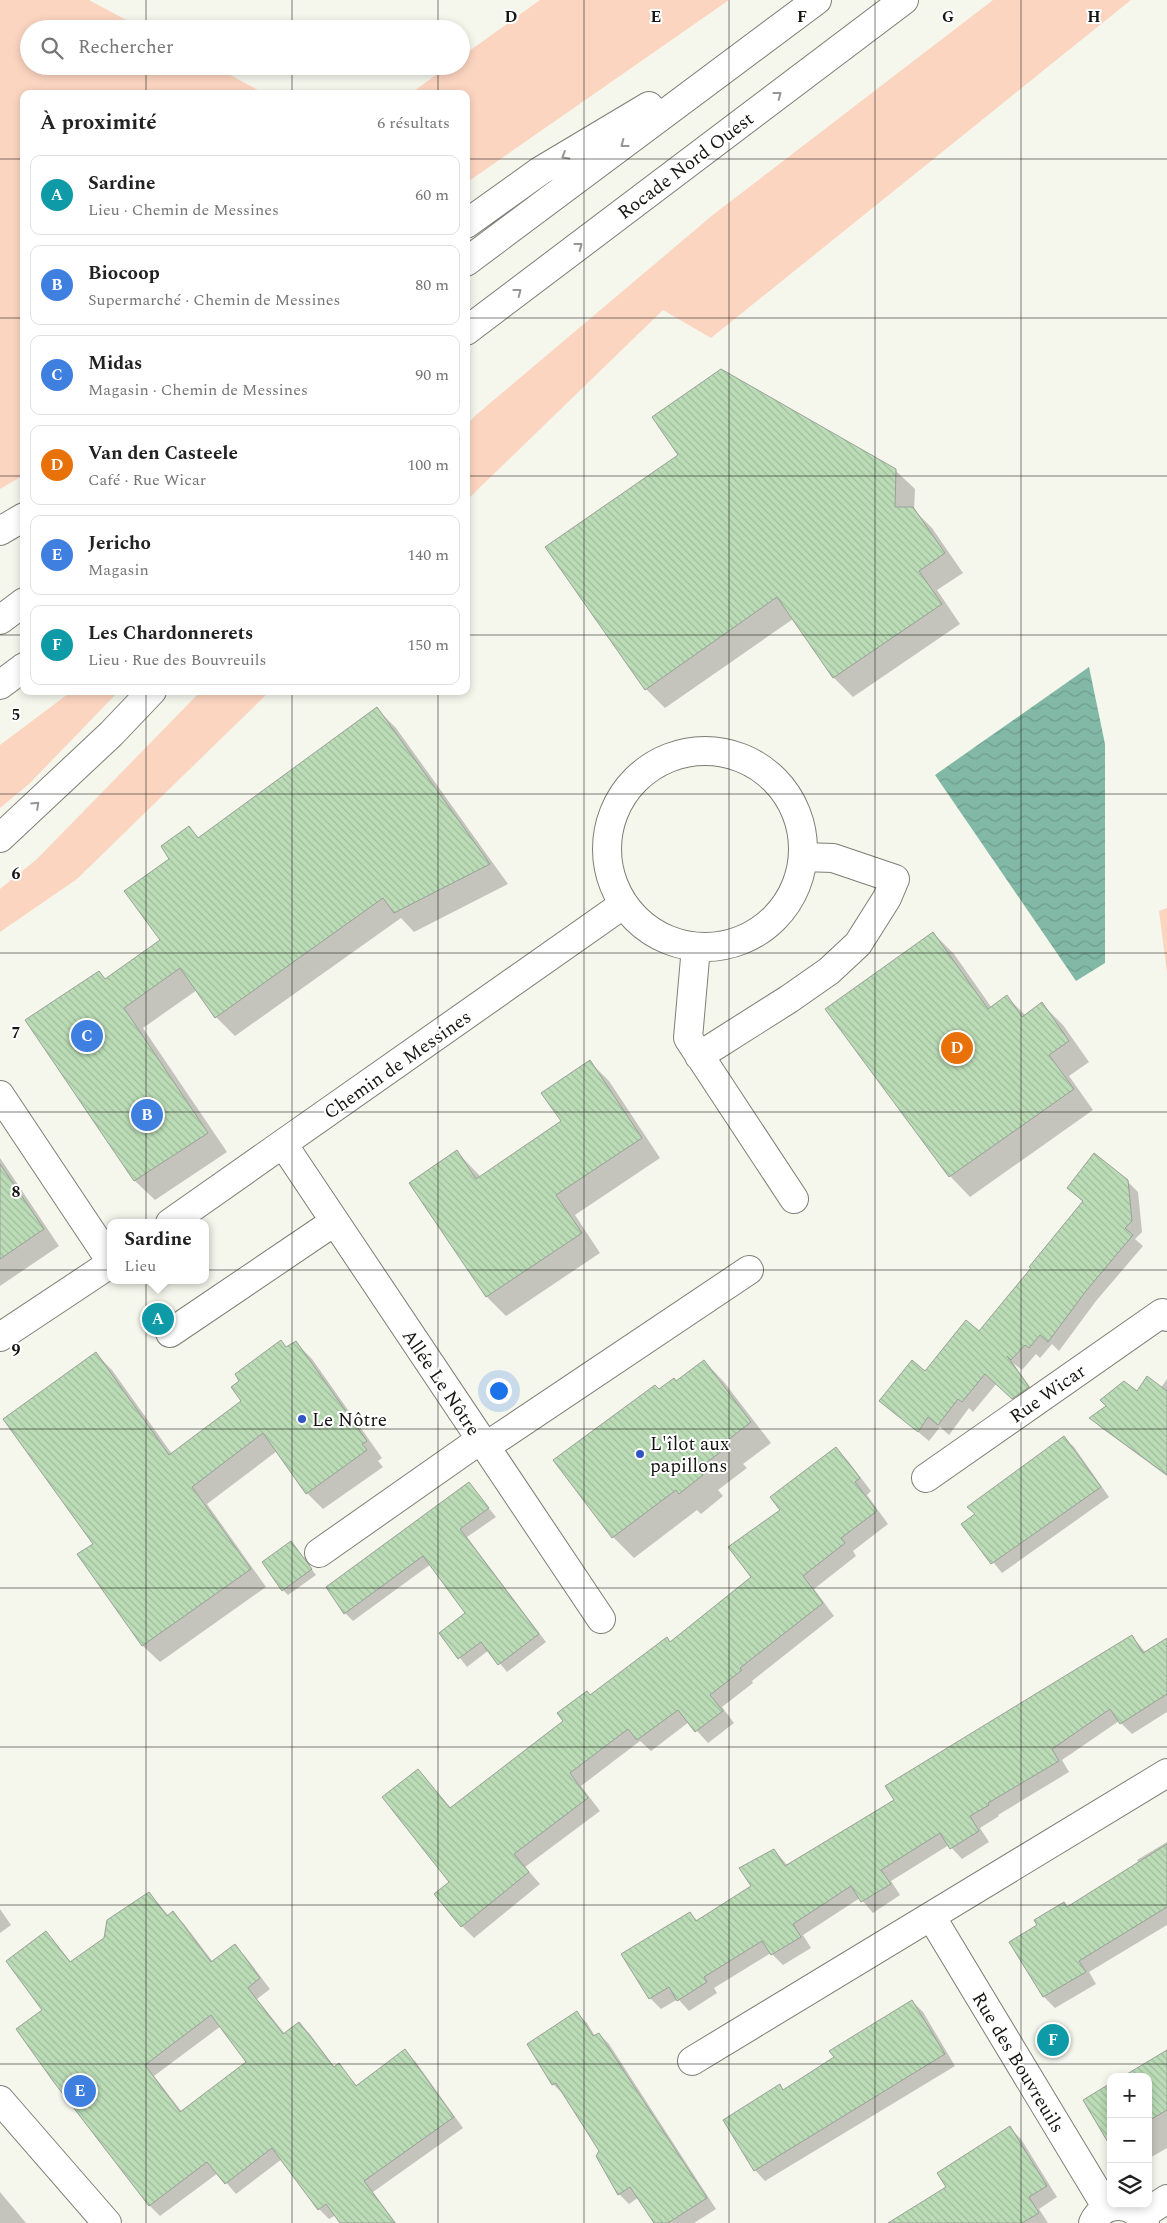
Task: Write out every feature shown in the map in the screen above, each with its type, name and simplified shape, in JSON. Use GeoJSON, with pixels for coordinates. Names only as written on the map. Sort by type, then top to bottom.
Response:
{"type":"FeatureCollection","features":[{"type":"Feature","properties":{"kind":"main road"},"geometry":{"type":"LineString","coordinates":[[470,259],[817,0]]}},
{"type":"Feature","properties":{"kind":"main road","name":"Rocade Nord Ouest"},"geometry":{"type":"LineString","coordinates":[[470,328],[904,0]]}},
{"type":"Feature","properties":{"kind":"main road"},"geometry":{"type":"LineString","coordinates":[[470,221],[540,171],[787,23]]}},
{"type":"Feature","properties":{"kind":"main road"},"geometry":{"type":"LineString","coordinates":[[470,348],[495,309]]}},
{"type":"Feature","properties":{"kind":"main road"},"geometry":{"type":"LineString","coordinates":[[0,531],[20,519]]}},
{"type":"Feature","properties":{"kind":"main road"},"geometry":{"type":"LineString","coordinates":[[0,620],[20,605]]}},
{"type":"Feature","properties":{"kind":"main road"},"geometry":{"type":"LineString","coordinates":[[0,685],[20,670]]}},
{"type":"Feature","properties":{"kind":"main road"},"geometry":{"type":"LineString","coordinates":[[0,838],[111,734],[148,695]]}},
{"type":"Feature","properties":{"kind":"main road"},"geometry":{"type":"LineString","coordinates":[[714,752],[731,755],[761,769],[774,780],[794,807],[803,839],[803,857],[800,876],[794,893],[772,922],[740,941],[723,946],[696,947],[669,940],[652,932],[638,921],[624,904],[610,874],[608,839],[614,815],[626,793],[636,780],[650,769],[680,755],[714,752]]}},
{"type":"Feature","properties":{"kind":"main road"},"geometry":{"type":"LineString","coordinates":[[699,1056],[789,999],[829,971],[858,944],[887,898],[895,879],[833,858],[803,857]]}},
{"type":"Feature","properties":{"kind":"main road","name":"Chemin de Messines"},"geometry":{"type":"LineString","coordinates":[[176,1219],[624,904]]}},
{"type":"Feature","properties":{"kind":"main road"},"geometry":{"type":"LineString","coordinates":[[696,947],[688,1038],[794,1199]]}},
{"type":"Feature","properties":{"kind":"main road"},"geometry":{"type":"LineString","coordinates":[[0,1095],[107,1256]]}},
{"type":"Feature","properties":{"kind":"main road","name":"Allée Le Nôtre"},"geometry":{"type":"LineString","coordinates":[[283,1144],[602,1620]]}},
{"type":"Feature","properties":{"kind":"main road"},"geometry":{"type":"LineString","coordinates":[[170,1333],[334,1222]]}},
{"type":"Feature","properties":{"kind":"main road"},"geometry":{"type":"LineString","coordinates":[[0,1337],[107,1266]]}},
{"type":"Feature","properties":{"kind":"main road"},"geometry":{"type":"LineString","coordinates":[[319,1553],[483,1443],[750,1270]]}},
{"type":"Feature","properties":{"kind":"main road","name":"Rue Wicar"},"geometry":{"type":"LineString","coordinates":[[926,1478],[1162,1313],[1167,1317]]}},
{"type":"Feature","properties":{"kind":"main road"},"geometry":{"type":"LineString","coordinates":[[692,2061],[1167,1773]]}},
{"type":"Feature","properties":{"kind":"main road","name":"Rue des Bouvreuils"},"geometry":{"type":"LineString","coordinates":[[931,1916],[1100,2216]]}},
{"type":"Feature","properties":{"kind":"main road"},"geometry":{"type":"LineString","coordinates":[[0,2100],[107,2223]]}},
{"type":"Feature","properties":{"kind":"main road"},"geometry":{"type":"LineString","coordinates":[[1100,2216],[1116,2206],[1125,2206],[1134,2210],[1143,2220],[1167,2199]]}},
{"type":"Feature","properties":{"kind":"shaded area"},"geometry":{"type":"Polygon","coordinates":[[[0,0],[89,0],[126,20],[20,20],[20,75],[230,75],[258,90],[20,90],[20,477],[0,489],[0,0]]]}},
{"type":"Feature","properties":{"kind":"shaded area"},"geometry":{"type":"Polygon","coordinates":[[[540,0],[729,0],[470,180],[470,90],[415,90],[436,75],[470,75],[470,51],[540,0]]]}},
{"type":"Feature","properties":{"kind":"shaded area"},"geometry":{"type":"Polygon","coordinates":[[[993,0],[1131,0],[711,338],[663,310],[470,497],[470,421],[714,214],[993,0]]]}},
{"type":"Feature","properties":{"kind":"shaded area"},"geometry":{"type":"Polygon","coordinates":[[[67,695],[115,695],[29,784],[0,808],[0,745],[67,695]]]}},
{"type":"Feature","properties":{"kind":"shaded area"},"geometry":{"type":"Polygon","coordinates":[[[197,695],[266,695],[77,879],[0,932],[0,889],[37,859],[197,695]]]}},
{"type":"Feature","properties":{"kind":"shaded area"},"geometry":{"type":"Polygon","coordinates":[[[1167,908],[1167,973],[1159,911],[1167,908]]]}},
{"type":"Feature","properties":{"kind":"water"},"geometry":{"type":"Polygon","coordinates":[[[1089,667],[1105,744],[1105,963],[1076,981],[935,775],[1089,667]]]}},
{"type":"Feature","properties":{"kind":"building"},"geometry":{"type":"Polygon","coordinates":[[[721,369],[896,469],[895,507],[913,507],[945,553],[919,571],[942,604],[833,678],[777,597],[645,690],[545,547],[678,455],[652,417],[721,369]]]}},
{"type":"Feature","properties":{"kind":"building"},"geometry":{"type":"Polygon","coordinates":[[[377,707],[490,864],[394,913],[383,898],[215,1018],[180,968],[124,1008],[208,1133],[134,1181],[25,1020],[99,971],[105,979],[160,940],[124,891],[169,859],[161,846],[189,826],[198,838],[377,707]]]}},
{"type":"Feature","properties":{"kind":"building"},"geometry":{"type":"Polygon","coordinates":[[[933,932],[988,1009],[1007,995],[1022,1017],[1042,1002],[1069,1041],[1049,1055],[1074,1089],[949,1177],[825,1009],[933,932]]]}},
{"type":"Feature","properties":{"kind":"building"},"geometry":{"type":"Polygon","coordinates":[[[590,1060],[642,1138],[556,1195],[582,1233],[486,1297],[409,1183],[457,1150],[476,1179],[561,1121],[541,1093],[590,1060]]]}},
{"type":"Feature","properties":{"kind":"building"},"geometry":{"type":"Polygon","coordinates":[[[1094,1153],[1128,1180],[1132,1221],[1125,1228],[1133,1235],[1086,1291],[1048,1342],[1040,1335],[1029,1348],[1025,1345],[1011,1360],[1007,1356],[1029,1387],[1012,1399],[985,1374],[962,1402],[958,1399],[938,1425],[928,1417],[918,1432],[879,1401],[912,1360],[925,1371],[966,1320],[979,1331],[1083,1201],[1067,1188],[1094,1153]]]}},
{"type":"Feature","properties":{"kind":"building"},"geometry":{"type":"Polygon","coordinates":[[[0,1164],[44,1229],[0,1259],[0,1164]]]}},
{"type":"Feature","properties":{"kind":"building"},"geometry":{"type":"Polygon","coordinates":[[[281,1340],[286,1347],[296,1341],[367,1441],[362,1444],[367,1450],[306,1494],[263,1433],[192,1487],[251,1569],[142,1646],[77,1554],[93,1544],[3,1419],[96,1352],[169,1455],[241,1401],[231,1387],[239,1381],[235,1374],[281,1340]]]}},
{"type":"Feature","properties":{"kind":"building","name":"L'îlot aux papillons"},"geometry":{"type":"Polygon","coordinates":[[[704,1360],[751,1422],[724,1443],[727,1447],[698,1469],[703,1475],[679,1494],[676,1490],[612,1538],[553,1460],[655,1385],[659,1389],[674,1378],[676,1381],[704,1360]]]}},
{"type":"Feature","properties":{"kind":"building"},"geometry":{"type":"Polygon","coordinates":[[[1147,1376],[1167,1391],[1167,1475],[1089,1418],[1106,1406],[1100,1400],[1124,1381],[1137,1391],[1147,1376]]]}},
{"type":"Feature","properties":{"kind":"building"},"geometry":{"type":"Polygon","coordinates":[[[1064,1436],[1101,1487],[991,1564],[961,1524],[975,1514],[967,1507],[1064,1436]]]}},
{"type":"Feature","properties":{"kind":"building"},"geometry":{"type":"Polygon","coordinates":[[[836,1447],[860,1478],[855,1482],[877,1511],[841,1538],[845,1543],[803,1576],[823,1603],[740,1668],[742,1670],[710,1695],[723,1711],[695,1732],[678,1710],[637,1740],[628,1729],[570,1773],[588,1798],[514,1854],[529,1872],[461,1927],[434,1894],[449,1882],[382,1797],[418,1769],[450,1808],[563,1721],[557,1713],[587,1691],[590,1695],[667,1637],[670,1642],[751,1577],[728,1547],[780,1510],[770,1497],[836,1447]]]}},
{"type":"Feature","properties":{"kind":"building"},"geometry":{"type":"Polygon","coordinates":[[[469,1482],[489,1508],[460,1529],[539,1634],[498,1665],[481,1642],[458,1659],[439,1633],[465,1613],[423,1556],[344,1614],[326,1587],[469,1482]]]}},
{"type":"Feature","properties":{"kind":"building"},"geometry":{"type":"Polygon","coordinates":[[[291,1541],[312,1569],[282,1591],[262,1562],[291,1541]]]}},
{"type":"Feature","properties":{"kind":"building"},"geometry":{"type":"Polygon","coordinates":[[[1132,1635],[1143,1653],[1167,1638],[1167,1694],[1120,1724],[1110,1709],[1052,1749],[1059,1761],[988,1803],[989,1805],[970,1816],[979,1831],[950,1849],[940,1833],[881,1870],[891,1884],[861,1902],[851,1886],[793,1924],[801,1937],[771,1955],[762,1941],[704,1977],[707,1982],[677,2001],[669,1987],[649,1999],[621,1954],[690,1912],[696,1921],[751,1886],[739,1868],[774,1849],[785,1866],[894,1800],[885,1786],[1132,1635]]]}},
{"type":"Feature","properties":{"kind":"building"},"geometry":{"type":"Polygon","coordinates":[[[1167,1844],[1167,1907],[1079,1961],[1086,1972],[1043,1997],[1009,1942],[1037,1925],[1034,1920],[1064,1902],[1067,1907],[1167,1844]]]}},
{"type":"Feature","properties":{"kind":"building"},"geometry":{"type":"Polygon","coordinates":[[[149,1892],[167,1916],[173,1911],[211,1962],[235,1944],[260,1978],[248,1988],[283,2034],[299,2022],[334,2067],[339,2063],[356,2086],[405,2049],[454,2117],[364,2181],[395,2223],[340,2223],[326,2204],[318,2210],[272,2148],[225,2184],[207,2162],[149,2206],[53,2081],[16,2029],[42,2010],[6,1961],[46,1931],[70,1962],[104,1938],[107,1920],[149,1892]],[[211,2015],[145,2065],[180,2112],[246,2062],[211,2015]]]}},
{"type":"Feature","properties":{"kind":"building"},"geometry":{"type":"Polygon","coordinates":[[[912,2000],[945,2054],[754,2171],[723,2120],[780,2084],[783,2090],[834,2057],[829,2051],[912,2000]]]}},
{"type":"Feature","properties":{"kind":"building"},"geometry":{"type":"Polygon","coordinates":[[[577,2011],[593,2036],[599,2033],[707,2198],[668,2223],[654,2223],[630,2187],[618,2195],[596,2156],[599,2151],[556,2083],[552,2085],[527,2044],[577,2011]]]}},
{"type":"Feature","properties":{"kind":"building"},"geometry":{"type":"Polygon","coordinates":[[[1167,2050],[1167,2110],[1152,2119],[1152,2073],[1129,2073],[1167,2050]]]}},
{"type":"Feature","properties":{"kind":"building"},"geometry":{"type":"Polygon","coordinates":[[[1107,2085],[1107,2141],[1083,2100],[1107,2085]]]}},
{"type":"Feature","properties":{"kind":"building"},"geometry":{"type":"Polygon","coordinates":[[[1010,2126],[1047,2186],[1029,2197],[1039,2213],[1022,2223],[888,2223],[946,2187],[937,2173],[1010,2126]]]}},
{"type":"Feature","properties":{"kind":"place","name":"Midas"},"geometry":{"type":"Point","coordinates":[87,1036]}},
{"type":"Feature","properties":{"kind":"place","name":"Van den Casteele"},"geometry":{"type":"Point","coordinates":[957,1048]}},
{"type":"Feature","properties":{"kind":"place","name":"Biocoop"},"geometry":{"type":"Point","coordinates":[147,1115]}},
{"type":"Feature","properties":{"kind":"place","name":"Sardine"},"geometry":{"type":"Point","coordinates":[158,1319]}},
{"type":"Feature","properties":{"kind":"place","name":"Le Nôtre"},"geometry":{"type":"Point","coordinates":[302,1419]}},
{"type":"Feature","properties":{"kind":"place","name":"L'îlot aux papillons"},"geometry":{"type":"Point","coordinates":[640,1454]}},
{"type":"Feature","properties":{"kind":"place","name":"Les Chardonnerets"},"geometry":{"type":"Point","coordinates":[1053,2040]}},
{"type":"Feature","properties":{"kind":"place","name":"Jericho"},"geometry":{"type":"Point","coordinates":[80,2091]}}]}
